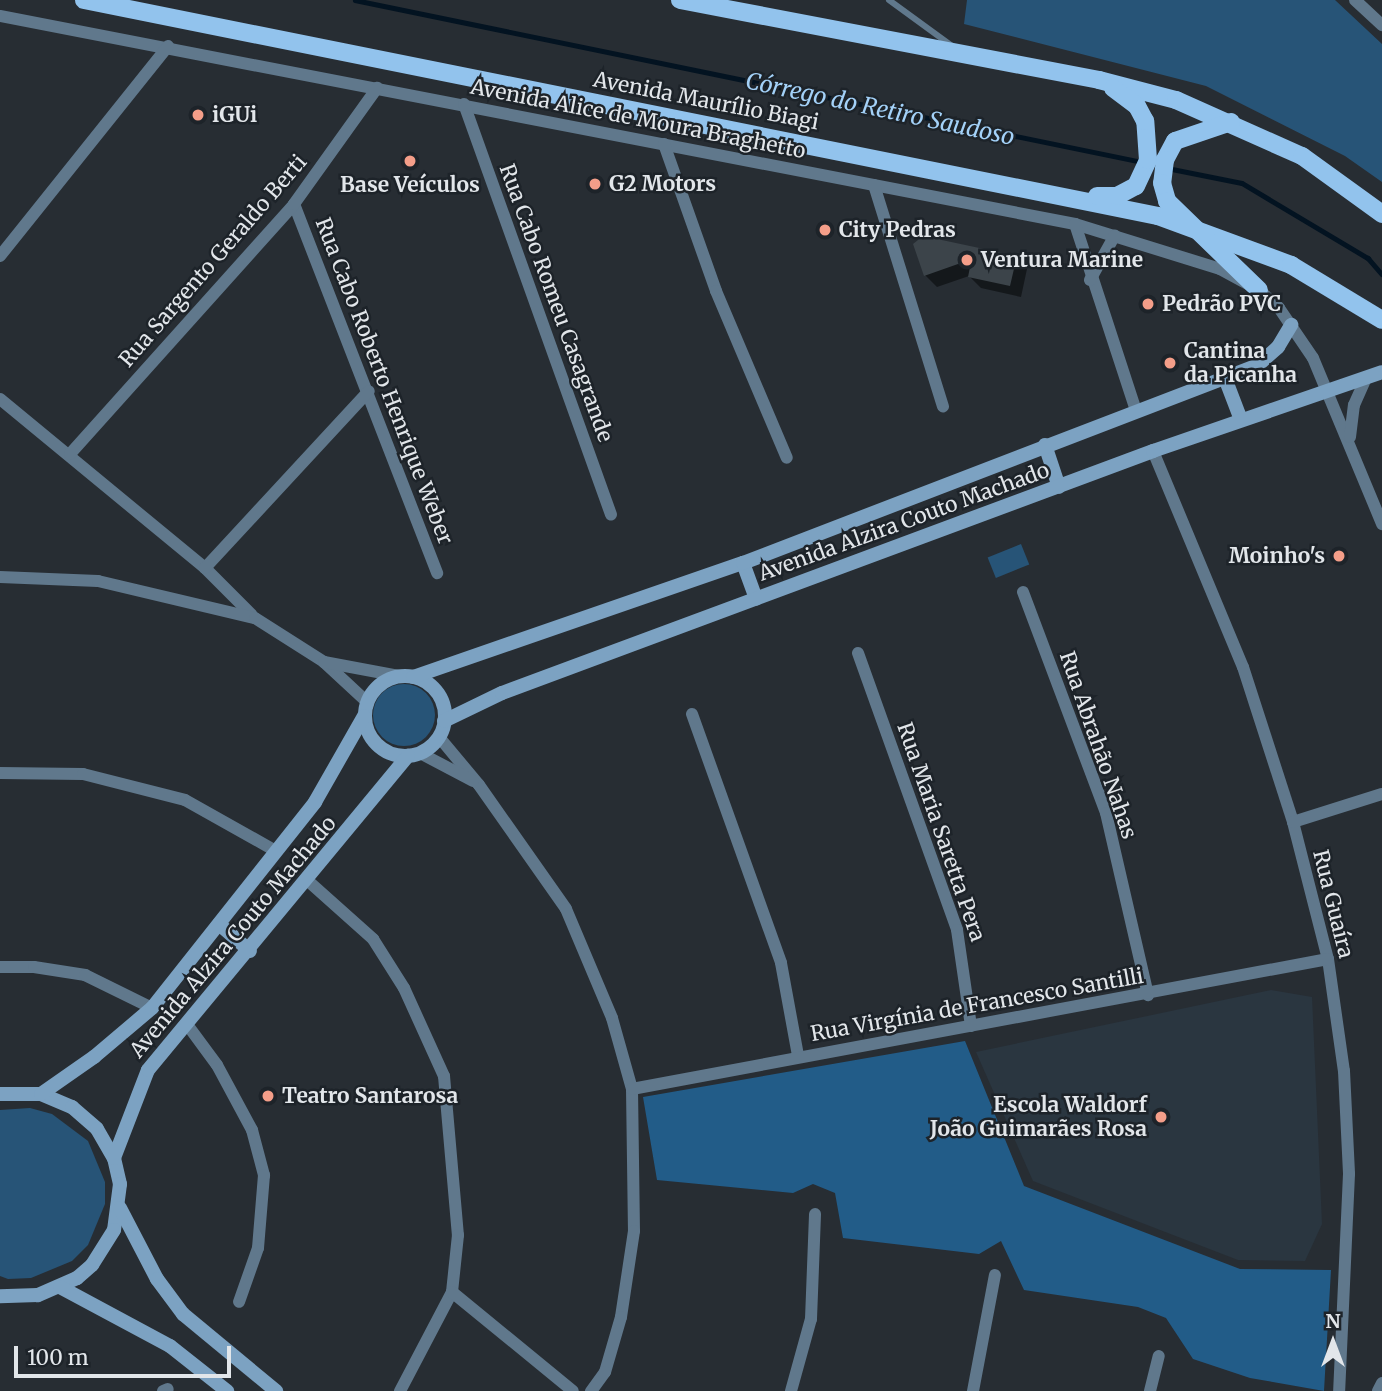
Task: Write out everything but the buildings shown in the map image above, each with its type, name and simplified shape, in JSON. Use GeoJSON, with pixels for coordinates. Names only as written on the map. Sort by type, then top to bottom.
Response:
{"type":"FeatureCollection","features":[{"type":"Feature","properties":{"kind":"main road","name":"Avenida Maurílio Biagi"},"geometry":{"type":"LineString","coordinates":[[83,0],[1073,196],[1196,227],[1291,265],[1382,320]]}},
{"type":"Feature","properties":{"kind":"main road"},"geometry":{"type":"LineString","coordinates":[[680,0],[1099,80],[1176,100],[1231,122],[1302,156],[1382,214]]}},
{"type":"Feature","properties":{"kind":"main road"},"geometry":{"type":"LineString","coordinates":[[1073,196],[1117,196],[1142,181],[1149,138],[1137,106],[1099,80]]}},
{"type":"Feature","properties":{"kind":"main road"},"geometry":{"type":"LineString","coordinates":[[1231,122],[1175,141],[1165,160],[1162,183],[1167,201],[1259,290]]}},
{"type":"Feature","properties":{"kind":"street"},"geometry":{"type":"LineString","coordinates":[[1354,0],[1382,25]]}},
{"type":"Feature","properties":{"kind":"street","name":"Avenida Alice de Moura Braghetto"},"geometry":{"type":"LineString","coordinates":[[0,16],[1075,224],[1220,269],[1259,290]]}},
{"type":"Feature","properties":{"kind":"street"},"geometry":{"type":"LineString","coordinates":[[0,256],[168,47]]}},
{"type":"Feature","properties":{"kind":"street","name":"Rua Sargento Geraldo Berti"},"geometry":{"type":"LineString","coordinates":[[70,454],[294,204],[377,88]]}},
{"type":"Feature","properties":{"kind":"street","name":"Rua Cabo Romeu Casagrande"},"geometry":{"type":"LineString","coordinates":[[464,104],[611,514]]}},
{"type":"Feature","properties":{"kind":"street"},"geometry":{"type":"LineString","coordinates":[[664,145],[716,290],[787,458]]}},
{"type":"Feature","properties":{"kind":"street"},"geometry":{"type":"LineString","coordinates":[[874,185],[943,407]]}},
{"type":"Feature","properties":{"kind":"street","name":"Rua Cabo Roberto Henrique Weber"},"geometry":{"type":"LineString","coordinates":[[294,204],[369,391],[437,573]]}},
{"type":"Feature","properties":{"kind":"street"},"geometry":{"type":"LineString","coordinates":[[1075,224],[1090,280],[1136,411]]}},
{"type":"Feature","properties":{"kind":"street"},"geometry":{"type":"LineString","coordinates":[[1090,280],[1115,235]]}},
{"type":"Feature","properties":{"kind":"street"},"geometry":{"type":"LineString","coordinates":[[1259,290],[1291,325],[1329,391],[1382,524]]}},
{"type":"Feature","properties":{"kind":"street","name":"Avenida Alzira Couto Machado"},"geometry":{"type":"LineString","coordinates":[[406,677],[743,563],[1225,377],[1269,357],[1291,325]]}},
{"type":"Feature","properties":{"kind":"street","name":"Avenida Alzira Couto Machado"},"geometry":{"type":"LineString","coordinates":[[444,721],[502,693],[1153,451],[1382,372]]}},
{"type":"Feature","properties":{"kind":"street"},"geometry":{"type":"LineString","coordinates":[[1225,377],[1241,420]]}},
{"type":"Feature","properties":{"kind":"street"},"geometry":{"type":"LineString","coordinates":[[1349,441],[1354,405],[1366,378]]}},
{"type":"Feature","properties":{"kind":"street"},"geometry":{"type":"LineString","coordinates":[[205,568],[369,391]]}},
{"type":"Feature","properties":{"kind":"street"},"geometry":{"type":"LineString","coordinates":[[0,399],[205,568],[255,618],[324,662],[366,709],[377,746],[414,754],[479,785]]}},
{"type":"Feature","properties":{"kind":"street"},"geometry":{"type":"LineString","coordinates":[[1045,445],[1059,487]]}},
{"type":"Feature","properties":{"kind":"street","name":"Rua Guaíra"},"geometry":{"type":"LineString","coordinates":[[1153,451],[1243,667],[1293,822],[1328,959],[1344,1071],[1349,1174],[1339,1391]]}},
{"type":"Feature","properties":{"kind":"street"},"geometry":{"type":"LineString","coordinates":[[743,563],[756,599]]}},
{"type":"Feature","properties":{"kind":"street"},"geometry":{"type":"LineString","coordinates":[[0,577],[98,581],[255,618]]}},
{"type":"Feature","properties":{"kind":"street","name":"Rua Abrahão Nahas"},"geometry":{"type":"LineString","coordinates":[[1023,592],[1106,813],[1148,995]]}},
{"type":"Feature","properties":{"kind":"street","name":"Rua Maria Saretta Pera"},"geometry":{"type":"LineString","coordinates":[[858,653],[957,930],[971,1026]]}},
{"type":"Feature","properties":{"kind":"street"},"geometry":{"type":"LineString","coordinates":[[324,662],[406,677],[441,698],[444,721],[439,737],[414,754]]}},
{"type":"Feature","properties":{"kind":"street"},"geometry":{"type":"LineString","coordinates":[[366,709],[379,685],[406,677]]}},
{"type":"Feature","properties":{"kind":"street","name":"Avenida Alzira Couto Machado"},"geometry":{"type":"LineString","coordinates":[[41,1094],[94,1057],[152,1009],[315,802],[366,709]]}},
{"type":"Feature","properties":{"kind":"street"},"geometry":{"type":"LineString","coordinates":[[692,714],[781,963],[798,1056]]}},
{"type":"Feature","properties":{"kind":"street"},"geometry":{"type":"LineString","coordinates":[[439,737],[479,785],[566,909],[612,1018],[632,1089],[634,1231],[621,1317],[605,1372],[591,1391]]}},
{"type":"Feature","properties":{"kind":"street","name":"Avenida Alzira Couto Machado"},"geometry":{"type":"LineString","coordinates":[[114,1158],[148,1070],[414,754]]}},
{"type":"Feature","properties":{"kind":"street"},"geometry":{"type":"LineString","coordinates":[[0,773],[83,774],[185,800],[276,851]]}},
{"type":"Feature","properties":{"kind":"street"},"geometry":{"type":"LineString","coordinates":[[1293,822],[1382,794]]}},
{"type":"Feature","properties":{"kind":"street"},"geometry":{"type":"LineString","coordinates":[[307,880],[373,939],[404,988],[444,1076],[458,1235],[452,1292],[400,1391]]}},
{"type":"Feature","properties":{"kind":"street"},"geometry":{"type":"LineString","coordinates":[[219,924],[250,950]]}},
{"type":"Feature","properties":{"kind":"street","name":"Rua Virgínia de Francesco Santilli"},"geometry":{"type":"LineString","coordinates":[[632,1089],[798,1056],[1148,995],[1328,959]]}},
{"type":"Feature","properties":{"kind":"street"},"geometry":{"type":"LineString","coordinates":[[0,967],[34,967],[85,975],[152,1009]]}},
{"type":"Feature","properties":{"kind":"street"},"geometry":{"type":"LineString","coordinates":[[186,1023],[217,1065],[251,1130],[264,1175],[258,1248],[239,1302]]}},
{"type":"Feature","properties":{"kind":"street"},"geometry":{"type":"LineString","coordinates":[[0,1094],[41,1094],[72,1107],[97,1129],[114,1158],[120,1209],[157,1279],[183,1314],[276,1391]]}},
{"type":"Feature","properties":{"kind":"street"},"geometry":{"type":"LineString","coordinates":[[0,1296],[38,1295],[60,1287],[93,1265],[109,1239],[120,1209]]}},
{"type":"Feature","properties":{"kind":"street"},"geometry":{"type":"LineString","coordinates":[[790,1391],[811,1319],[815,1214]]}},
{"type":"Feature","properties":{"kind":"street"},"geometry":{"type":"LineString","coordinates":[[973,1391],[995,1275]]}},
{"type":"Feature","properties":{"kind":"street"},"geometry":{"type":"LineString","coordinates":[[60,1287],[170,1346],[227,1391]]}},
{"type":"Feature","properties":{"kind":"street"},"geometry":{"type":"LineString","coordinates":[[452,1292],[573,1391]]}},
{"type":"Feature","properties":{"kind":"street"},"geometry":{"type":"LineString","coordinates":[[1150,1391],[1158,1356]]}},
{"type":"Feature","properties":{"kind":"street"},"geometry":{"type":"LineString","coordinates":[[1378,1391],[1382,1383]]}},
{"type":"Feature","properties":{"kind":"lane"},"geometry":{"type":"LineString","coordinates":[[889,0],[959,52]]}},
{"type":"Feature","properties":{"kind":"shaded area"},"geometry":{"type":"Polygon","coordinates":[[[967,0],[1335,0],[1382,44],[1382,182],[1345,156],[1206,86],[964,24],[967,0]]]}},
{"type":"Feature","properties":{"kind":"shaded area"},"geometry":{"type":"Polygon","coordinates":[[[1021,544],[1029,564],[996,578],[988,557],[1021,544]]]}},
{"type":"Feature","properties":{"kind":"shaded area"},"geometry":{"type":"Polygon","coordinates":[[[398,684],[410,684],[426,693],[433,703],[433,727],[426,737],[410,746],[398,746],[387,741],[378,732],[373,721],[373,709],[378,698],[387,689],[398,684]]]}},
{"type":"Feature","properties":{"kind":"shaded area","name":"Escola Waldorf João Guimarães Rosa"},"geometry":{"type":"Polygon","coordinates":[[[1271,990],[1312,997],[1322,1224],[1305,1261],[1238,1260],[1033,1181],[976,1052],[1271,990]]]}},
{"type":"Feature","properties":{"kind":"shaded area"},"geometry":{"type":"Polygon","coordinates":[[[965,1041],[1024,1186],[1240,1269],[1331,1270],[1324,1391],[1250,1378],[1193,1359],[1166,1318],[1138,1307],[1024,1290],[1001,1241],[979,1254],[843,1238],[835,1193],[813,1184],[793,1193],[657,1180],[643,1097],[965,1041]]]}},
{"type":"Feature","properties":{"kind":"shaded area"},"geometry":{"type":"Polygon","coordinates":[[[30,1108],[52,1114],[88,1141],[105,1182],[105,1204],[88,1245],[72,1261],[31,1278],[8,1279],[0,1276],[0,1110],[30,1108]]]}},
{"type":"Feature","properties":{"kind":"waterway","name":"Córrego do Retiro Saudoso"},"geometry":{"type":"LineString","coordinates":[[355,0],[1142,162]]}},
{"type":"Feature","properties":{"kind":"waterway","name":"Córrego do Retiro Saudoso"},"geometry":{"type":"LineString","coordinates":[[1167,168],[1242,183],[1368,258],[1382,274]]}},
{"type":"Feature","properties":{"kind":"place","name":"iGUi"},"geometry":{"type":"Point","coordinates":[198,115]}},
{"type":"Feature","properties":{"kind":"place","name":"Base Veículos"},"geometry":{"type":"Point","coordinates":[410,161]}},
{"type":"Feature","properties":{"kind":"place","name":"G2 Motors"},"geometry":{"type":"Point","coordinates":[595,184]}},
{"type":"Feature","properties":{"kind":"place","name":"City Pedras"},"geometry":{"type":"Point","coordinates":[825,230]}},
{"type":"Feature","properties":{"kind":"place","name":"Ventura Marine"},"geometry":{"type":"Point","coordinates":[967,260]}},
{"type":"Feature","properties":{"kind":"place","name":"Pedrão PVC"},"geometry":{"type":"Point","coordinates":[1148,304]}},
{"type":"Feature","properties":{"kind":"place","name":"Cantina da Picanha"},"geometry":{"type":"Point","coordinates":[1170,363]}},
{"type":"Feature","properties":{"kind":"place","name":"Moinho's"},"geometry":{"type":"Point","coordinates":[1339,556]}},
{"type":"Feature","properties":{"kind":"place","name":"Teatro Santarosa"},"geometry":{"type":"Point","coordinates":[268,1096]}},
{"type":"Feature","properties":{"kind":"place","name":"Escola Waldorf João Guimarães Rosa"},"geometry":{"type":"Point","coordinates":[1161,1117]}}]}
